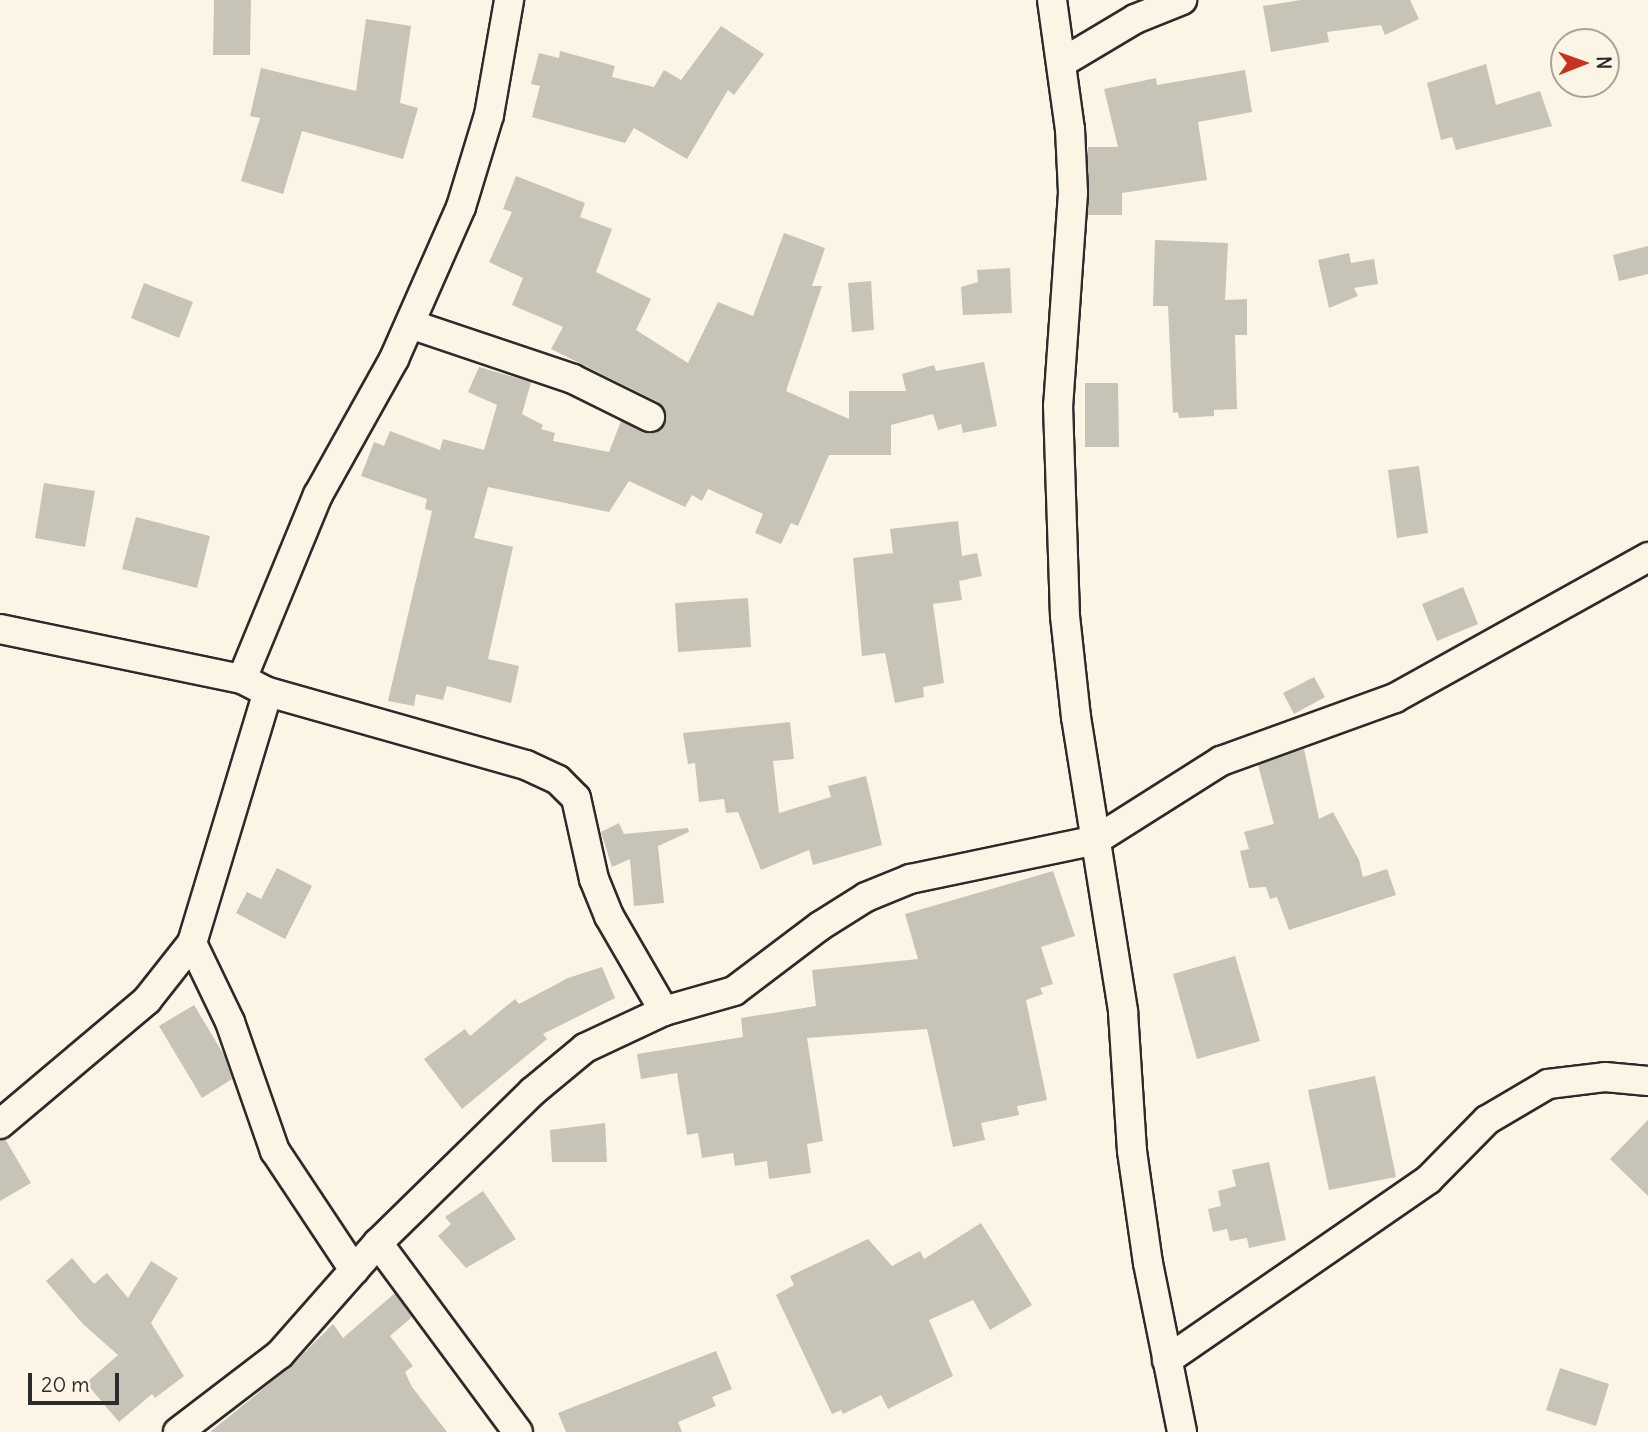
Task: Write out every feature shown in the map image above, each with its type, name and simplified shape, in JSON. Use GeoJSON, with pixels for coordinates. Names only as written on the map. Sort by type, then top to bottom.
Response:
{"type":"FeatureCollection","features":[{"type":"Feature","properties":{"kind":"street"},"geometry":{"type":"LineString","coordinates":[[242,680],[318,495],[410,324],[465,195],[489,115],[509,0]]}},
{"type":"Feature","properties":{"kind":"street"},"geometry":{"type":"LineString","coordinates":[[1052,0],[1063,62],[1073,193],[1058,405],[1060,527],[1076,717],[1123,1012],[1132,1151],[1167,1360],[1182,1432]]}},
{"type":"Feature","properties":{"kind":"street"},"geometry":{"type":"LineString","coordinates":[[1063,62],[1135,19],[1182,0]]}},
{"type":"Feature","properties":{"kind":"street"},"geometry":{"type":"LineString","coordinates":[[410,324],[573,379],[650,417]]}},
{"type":"Feature","properties":{"kind":"street"},"geometry":{"type":"LineString","coordinates":[[178,1432],[280,1354],[378,1243],[532,1091],[585,1048],[664,1011],[734,991],[820,926],[866,897],[910,879],[1096,840],[1221,761],[1395,698],[1648,556]]}},
{"type":"Feature","properties":{"kind":"street"},"geometry":{"type":"LineString","coordinates":[[0,629],[242,680],[268,692],[526,765],[558,780],[576,798],[594,879],[609,916],[664,1011]]}},
{"type":"Feature","properties":{"kind":"street"},"geometry":{"type":"LineString","coordinates":[[0,1124],[147,1000],[192,943],[268,692]]}},
{"type":"Feature","properties":{"kind":"street"},"geometry":{"type":"LineString","coordinates":[[192,943],[230,1022],[275,1151],[354,1270]]}},
{"type":"Feature","properties":{"kind":"street"},"geometry":{"type":"LineString","coordinates":[[1167,1360],[1428,1180],[1487,1120],[1548,1084],[1605,1077],[1648,1081]]}},
{"type":"Feature","properties":{"kind":"street"},"geometry":{"type":"LineString","coordinates":[[378,1243],[519,1432]]}},
{"type":"Feature","properties":{"kind":"building"},"geometry":{"type":"Polygon","coordinates":[[[214,0],[251,0],[250,55],[213,55],[214,0]]]}},
{"type":"Feature","properties":{"kind":"building"},"geometry":{"type":"Polygon","coordinates":[[[1301,0],[1410,0],[1419,19],[1385,35],[1381,25],[1327,32],[1329,42],[1271,52],[1263,6],[1301,0]]]}},
{"type":"Feature","properties":{"kind":"building"},"geometry":{"type":"Polygon","coordinates":[[[366,19],[411,26],[400,103],[418,108],[403,159],[302,131],[283,194],[241,181],[260,118],[250,116],[261,68],[356,91],[366,19]]]}},
{"type":"Feature","properties":{"kind":"building"},"geometry":{"type":"Polygon","coordinates":[[[721,26],[764,54],[734,95],[728,90],[687,159],[634,128],[625,143],[532,117],[540,86],[531,84],[539,53],[559,58],[560,51],[615,66],[612,77],[654,87],[664,70],[681,80],[721,26]]]}},
{"type":"Feature","properties":{"kind":"building"},"geometry":{"type":"Polygon","coordinates":[[[1486,64],[1496,105],[1540,91],[1552,126],[1456,150],[1452,137],[1441,140],[1427,83],[1486,64]]]}},
{"type":"Feature","properties":{"kind":"building"},"geometry":{"type":"Polygon","coordinates":[[[1245,70],[1252,112],[1198,122],[1207,180],[1122,193],[1122,215],[1088,215],[1088,147],[1118,147],[1104,89],[1156,78],[1157,85],[1245,70]]]}},
{"type":"Feature","properties":{"kind":"building"},"geometry":{"type":"Polygon","coordinates":[[[516,176],[585,203],[580,217],[612,229],[596,272],[651,299],[636,330],[688,363],[718,302],[753,316],[784,233],[825,248],[812,286],[822,286],[786,391],[849,419],[849,391],[906,391],[902,374],[934,365],[936,371],[984,362],[997,426],[963,433],[961,424],[938,430],[933,414],[891,425],[891,455],[829,455],[798,526],[791,523],[781,544],[755,533],[763,514],[708,489],[702,501],[692,495],[685,507],[629,481],[609,512],[488,487],[474,538],[513,547],[488,659],[519,666],[511,703],[447,686],[443,700],[416,694],[414,706],[388,701],[432,511],[425,509],[427,499],[361,476],[374,442],[384,446],[390,431],[440,450],[443,439],[484,450],[497,405],[468,392],[479,367],[531,382],[522,414],[543,425],[541,429],[555,433],[553,441],[609,452],[621,421],[650,434],[665,424],[666,415],[658,402],[551,349],[563,327],[512,305],[523,278],[489,262],[512,212],[503,209],[516,176]]]}},
{"type":"Feature","properties":{"kind":"building"},"geometry":{"type":"Polygon","coordinates":[[[1155,240],[1228,243],[1225,300],[1247,299],[1247,335],[1235,335],[1237,409],[1214,410],[1214,416],[1179,418],[1178,412],[1173,413],[1168,306],[1153,306],[1155,240]]]}},
{"type":"Feature","properties":{"kind":"building"},"geometry":{"type":"Polygon","coordinates":[[[1648,246],[1648,274],[1619,281],[1613,255],[1648,246]]]}},
{"type":"Feature","properties":{"kind":"building"},"geometry":{"type":"Polygon","coordinates":[[[1349,253],[1351,263],[1374,259],[1378,284],[1354,288],[1358,296],[1329,308],[1318,260],[1349,253]]]}},
{"type":"Feature","properties":{"kind":"building"},"geometry":{"type":"Polygon","coordinates":[[[1010,268],[1012,313],[963,315],[961,287],[978,282],[977,270],[1010,268]]]}},
{"type":"Feature","properties":{"kind":"building"},"geometry":{"type":"Polygon","coordinates":[[[871,281],[874,330],[852,332],[848,283],[871,281]]]}},
{"type":"Feature","properties":{"kind":"building"},"geometry":{"type":"Polygon","coordinates":[[[144,283],[193,302],[179,338],[131,318],[144,283]]]}},
{"type":"Feature","properties":{"kind":"building"},"geometry":{"type":"Polygon","coordinates":[[[1085,383],[1118,383],[1119,447],[1085,447],[1085,383]]]}},
{"type":"Feature","properties":{"kind":"building"},"geometry":{"type":"Polygon","coordinates":[[[1419,466],[1428,533],[1397,538],[1388,470],[1419,466]]]}},
{"type":"Feature","properties":{"kind":"building"},"geometry":{"type":"Polygon","coordinates":[[[44,483],[95,491],[85,547],[35,538],[44,483]]]}},
{"type":"Feature","properties":{"kind":"building"},"geometry":{"type":"Polygon","coordinates":[[[136,517],[210,536],[197,588],[122,569],[136,517]]]}},
{"type":"Feature","properties":{"kind":"building"},"geometry":{"type":"Polygon","coordinates":[[[958,521],[962,556],[977,553],[982,576],[959,581],[962,600],[933,604],[944,683],[923,687],[924,697],[895,703],[885,653],[862,656],[853,558],[893,553],[890,529],[958,521]]]}},
{"type":"Feature","properties":{"kind":"building"},"geometry":{"type":"Polygon","coordinates":[[[1463,587],[1478,624],[1437,641],[1422,604],[1463,587]]]}},
{"type":"Feature","properties":{"kind":"building"},"geometry":{"type":"Polygon","coordinates":[[[748,598],[751,647],[678,652],[675,603],[748,598]]]}},
{"type":"Feature","properties":{"kind":"building"},"geometry":{"type":"Polygon","coordinates":[[[1314,677],[1325,697],[1294,714],[1283,693],[1314,677]]]}},
{"type":"Feature","properties":{"kind":"building"},"geometry":{"type":"Polygon","coordinates":[[[790,722],[794,759],[773,761],[779,813],[831,797],[828,786],[866,776],[882,845],[813,865],[809,850],[761,870],[738,812],[726,813],[724,799],[699,802],[695,763],[688,764],[683,733],[790,722]]]}},
{"type":"Feature","properties":{"kind":"building"},"geometry":{"type":"Polygon","coordinates":[[[1304,749],[1319,819],[1333,812],[1359,860],[1363,877],[1387,869],[1396,895],[1289,930],[1277,897],[1270,899],[1266,887],[1249,888],[1240,851],[1249,849],[1244,832],[1274,824],[1258,765],[1304,749]]]}},
{"type":"Feature","properties":{"kind":"building"},"geometry":{"type":"Polygon","coordinates":[[[619,823],[624,834],[688,828],[689,832],[658,846],[664,903],[634,906],[630,859],[612,867],[601,832],[619,823]]]}},
{"type":"Feature","properties":{"kind":"building"},"geometry":{"type":"Polygon","coordinates":[[[277,868],[312,886],[285,939],[236,913],[247,892],[261,899],[277,868]]]}},
{"type":"Feature","properties":{"kind":"building"},"geometry":{"type":"Polygon","coordinates":[[[1053,871],[1075,936],[1041,947],[1053,984],[1040,988],[1043,994],[1026,1000],[1047,1100],[1017,1106],[1019,1115],[981,1123],[985,1140],[953,1147],[927,1029],[807,1038],[823,1141],[807,1144],[811,1173],[769,1179],[767,1161],[735,1166],[733,1153],[702,1158],[698,1133],[687,1135],[677,1073],[641,1079],[637,1054],[743,1037],[741,1018],[816,1006],[812,970],[918,959],[905,914],[1053,871]]]}},
{"type":"Feature","properties":{"kind":"building"},"geometry":{"type":"Polygon","coordinates":[[[1235,956],[1260,1041],[1197,1059],[1173,974],[1235,956]]]}},
{"type":"Feature","properties":{"kind":"building"},"geometry":{"type":"Polygon","coordinates":[[[602,967],[615,998],[543,1034],[547,1039],[462,1109],[424,1059],[465,1029],[470,1036],[515,999],[519,1004],[568,978],[602,967]]]}},
{"type":"Feature","properties":{"kind":"building"},"geometry":{"type":"Polygon","coordinates":[[[194,1005],[224,1055],[232,1079],[202,1098],[159,1026],[194,1005]]]}},
{"type":"Feature","properties":{"kind":"building"},"geometry":{"type":"Polygon","coordinates":[[[1375,1076],[1396,1177],[1329,1190],[1308,1090],[1375,1076]]]}},
{"type":"Feature","properties":{"kind":"building"},"geometry":{"type":"Polygon","coordinates":[[[1648,1120],[1648,1196],[1610,1159],[1648,1120]]]}},
{"type":"Feature","properties":{"kind":"building"},"geometry":{"type":"Polygon","coordinates":[[[605,1123],[607,1162],[552,1162],[550,1130],[605,1123]]]}},
{"type":"Feature","properties":{"kind":"building"},"geometry":{"type":"Polygon","coordinates":[[[5,1139],[31,1183],[0,1201],[0,1140],[5,1139]]]}},
{"type":"Feature","properties":{"kind":"building"},"geometry":{"type":"Polygon","coordinates":[[[1269,1162],[1286,1240],[1249,1248],[1247,1238],[1230,1241],[1227,1229],[1213,1232],[1208,1209],[1221,1206],[1218,1191],[1236,1186],[1232,1170],[1269,1162]]]}},
{"type":"Feature","properties":{"kind":"building"},"geometry":{"type":"Polygon","coordinates":[[[483,1191],[516,1239],[466,1268],[438,1236],[451,1224],[445,1217],[483,1191]]]}},
{"type":"Feature","properties":{"kind":"building"},"geometry":{"type":"Polygon","coordinates":[[[981,1223],[1032,1305],[990,1330],[973,1300],[929,1320],[953,1376],[888,1409],[881,1395],[843,1414],[841,1410],[832,1414],[776,1295],[794,1285],[790,1276],[868,1239],[892,1266],[920,1251],[924,1259],[981,1223]]]}},
{"type":"Feature","properties":{"kind":"building"},"geometry":{"type":"Polygon","coordinates":[[[72,1258],[94,1284],[107,1273],[128,1298],[151,1261],[178,1278],[151,1323],[184,1376],[155,1398],[152,1394],[119,1422],[86,1383],[118,1355],[83,1324],[46,1281],[72,1258]]]}},
{"type":"Feature","properties":{"kind":"building"},"geometry":{"type":"Polygon","coordinates":[[[395,1293],[412,1317],[390,1336],[413,1366],[405,1372],[412,1387],[447,1432],[210,1432],[290,1367],[333,1324],[343,1338],[395,1293]]]}},
{"type":"Feature","properties":{"kind":"building"},"geometry":{"type":"Polygon","coordinates":[[[716,1351],[732,1389],[712,1397],[716,1406],[678,1422],[682,1432],[566,1432],[558,1413],[716,1351]]]}},
{"type":"Feature","properties":{"kind":"building"},"geometry":{"type":"Polygon","coordinates":[[[1560,1368],[1609,1384],[1596,1426],[1546,1410],[1560,1368]]]}}]}
